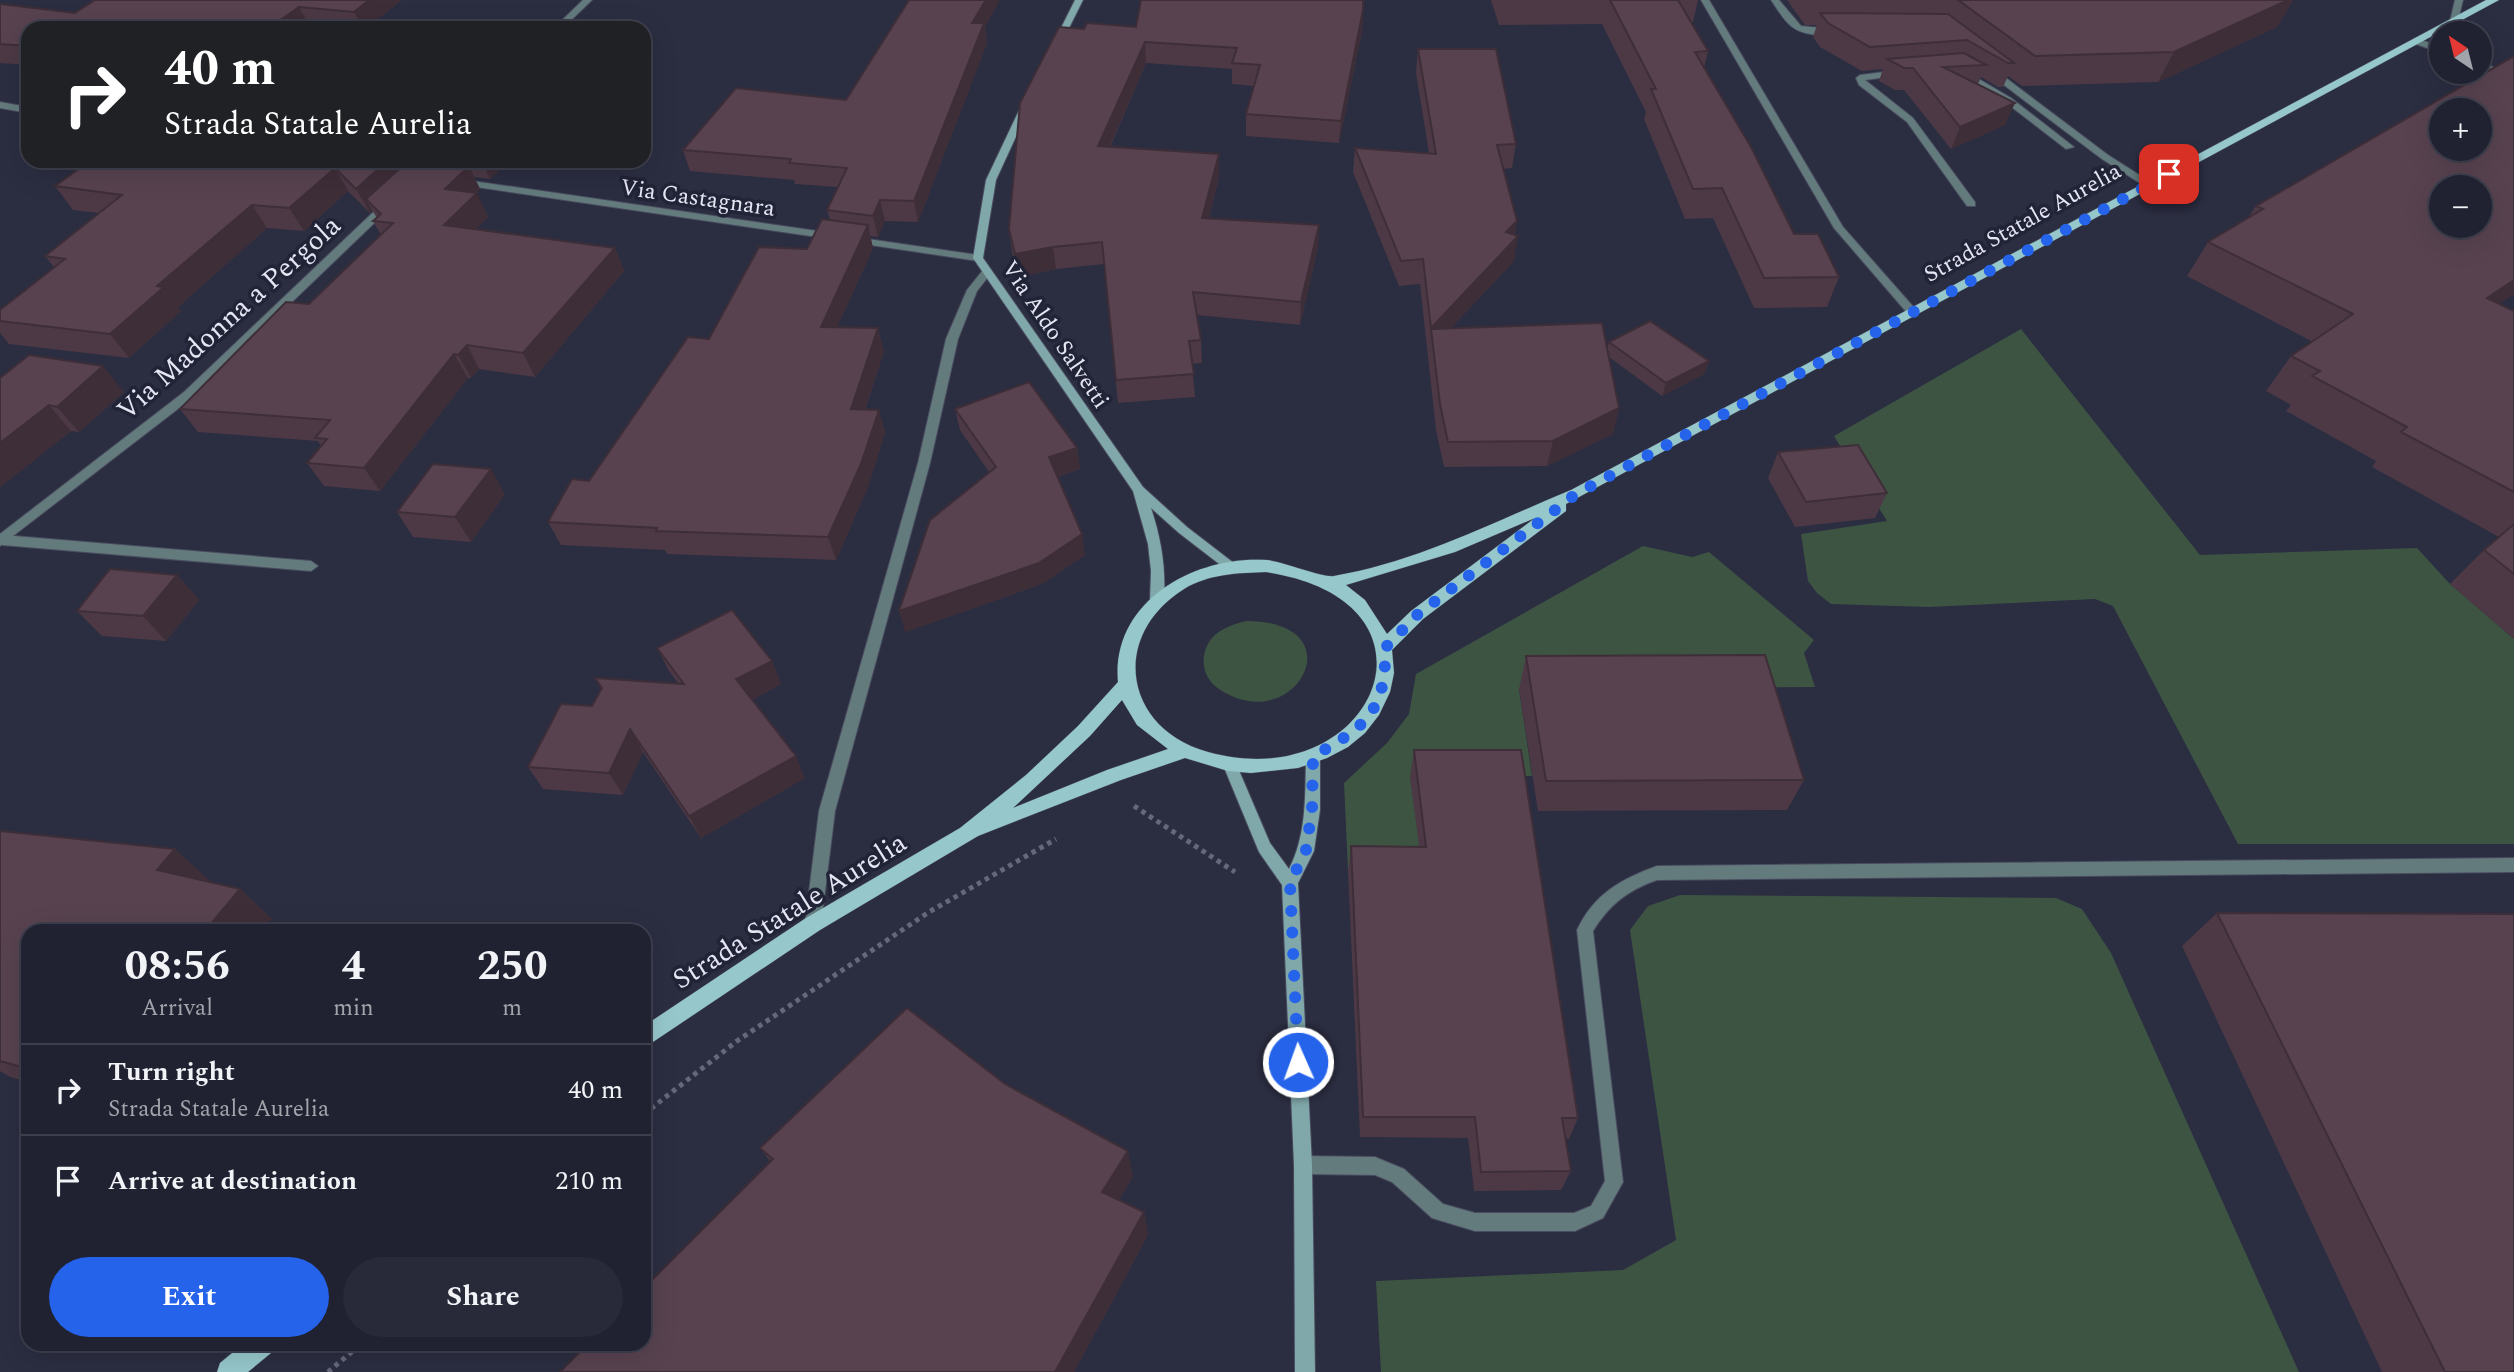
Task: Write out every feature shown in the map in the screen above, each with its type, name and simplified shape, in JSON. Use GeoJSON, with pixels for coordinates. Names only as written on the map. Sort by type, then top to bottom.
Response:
{"type":"FeatureCollection","features":[{"type":"Feature","properties":{"kind":"main road","name":"Strada Statale Aurelia"},"geometry":{"type":"LineString","coordinates":[[2455,21],[2494,0]]}},
{"type":"Feature","properties":{"kind":"main road","name":"Strada Statale Aurelia"},"geometry":{"type":"LineString","coordinates":[[1330,583],[1396,566],[1449,548],[1576,494],[2429,34]]}},
{"type":"Feature","properties":{"kind":"main road","name":"Strada Statale Aurelia"},"geometry":{"type":"LineString","coordinates":[[1385,648],[1427,607],[1576,494]]}},
{"type":"Feature","properties":{"kind":"main road"},"geometry":{"type":"LineString","coordinates":[[1266,566],[1299,571],[1330,583],[1355,600],[1374,622],[1385,648],[1386,679],[1373,710],[1348,737],[1313,756],[1272,766],[1230,765],[1185,751],[1157,733],[1137,710],[1126,684],[1125,653],[1136,625],[1157,599],[1179,584],[1205,573],[1232,567],[1266,566]]}},
{"type":"Feature","properties":{"kind":"main road","name":"Strada Statale Aurelia"},"geometry":{"type":"LineString","coordinates":[[967,834],[1033,780],[1084,731],[1126,684]]}},
{"type":"Feature","properties":{"kind":"main road","name":"Strada Statale Aurelia"},"geometry":{"type":"LineString","coordinates":[[651,1033],[813,924],[967,834],[1114,775],[1185,751]]}},
{"type":"Feature","properties":{"kind":"main road"},"geometry":{"type":"LineString","coordinates":[[229,1372],[253,1351]]}},
{"type":"Feature","properties":{"kind":"street"},"geometry":{"type":"LineString","coordinates":[[566,21],[588,0]]}},
{"type":"Feature","properties":{"kind":"street"},"geometry":{"type":"LineString","coordinates":[[1050,57],[1079,0]]}},
{"type":"Feature","properties":{"kind":"street"},"geometry":{"type":"LineString","coordinates":[[1705,0],[1839,228],[1913,313]]}},
{"type":"Feature","properties":{"kind":"street"},"geometry":{"type":"LineString","coordinates":[[1775,0],[1795,29],[1845,32]]}},
{"type":"Feature","properties":{"kind":"street"},"geometry":{"type":"LineString","coordinates":[[2455,21],[2459,0]]}},
{"type":"Feature","properties":{"kind":"street"},"geometry":{"type":"LineString","coordinates":[[2416,41],[2429,46]]}},
{"type":"Feature","properties":{"kind":"street"},"geometry":{"type":"LineString","coordinates":[[1985,66],[2105,157],[2148,185]]}},
{"type":"Feature","properties":{"kind":"street"},"geometry":{"type":"LineString","coordinates":[[1958,69],[2008,100],[2069,147]]}},
{"type":"Feature","properties":{"kind":"street"},"geometry":{"type":"LineString","coordinates":[[2492,70],[2514,78]]}},
{"type":"Feature","properties":{"kind":"street"},"geometry":{"type":"LineString","coordinates":[[1905,73],[1860,78],[1862,83],[1910,120],[1971,204]]}},
{"type":"Feature","properties":{"kind":"street","name":"Via Aldo Salvetti"},"geometry":{"type":"LineString","coordinates":[[1033,91],[991,180],[978,258],[1139,490],[1183,530],[1232,567]]}},
{"type":"Feature","properties":{"kind":"street"},"geometry":{"type":"LineString","coordinates":[[0,105],[21,109]]}},
{"type":"Feature","properties":{"kind":"street","name":"Via Castagnara"},"geometry":{"type":"LineString","coordinates":[[446,180],[978,258]]}},
{"type":"Feature","properties":{"kind":"street","name":"Via Madonna a Pergola"},"geometry":{"type":"LineString","coordinates":[[1,540],[188,395],[398,195]]}},
{"type":"Feature","properties":{"kind":"street"},"geometry":{"type":"LineString","coordinates":[[813,924],[827,811],[924,463],[952,340],[972,290],[988,272]]}},
{"type":"Feature","properties":{"kind":"street","name":"Via Aldo Salvetti"},"geometry":{"type":"LineString","coordinates":[[1139,490],[1155,534],[1160,575],[1157,599]]}},
{"type":"Feature","properties":{"kind":"street"},"geometry":{"type":"LineString","coordinates":[[1,540],[311,566]]}},
{"type":"Feature","properties":{"kind":"street"},"geometry":{"type":"LineString","coordinates":[[1305,1372],[1303,1165],[1290,883],[1306,850],[1312,810],[1313,756]]}},
{"type":"Feature","properties":{"kind":"street"},"geometry":{"type":"LineString","coordinates":[[1230,765],[1264,847],[1290,883]]}},
{"type":"Feature","properties":{"kind":"street"},"geometry":{"type":"LineString","coordinates":[[1303,1165],[1375,1166],[1398,1175],[1438,1212],[1475,1222],[1575,1222],[1597,1212],[1614,1182],[1586,930],[1601,904],[1626,884],[1657,873],[2514,865]]}},
{"type":"Feature","properties":{"kind":"path"},"geometry":{"type":"LineString","coordinates":[[1124,800],[1236,873]]}},
{"type":"Feature","properties":{"kind":"path"},"geometry":{"type":"LineString","coordinates":[[651,1109],[737,1041],[929,912],[1067,833]]}},
{"type":"Feature","properties":{"kind":"path"},"geometry":{"type":"LineString","coordinates":[[328,1372],[353,1351]]}},
{"type":"Feature","properties":{"kind":"green space"},"geometry":{"type":"Polygon","coordinates":[[[2021,329],[2200,555],[2417,548],[2450,584],[2514,639],[2514,844],[2238,844],[2113,606],[2095,599],[1929,607],[1831,604],[1817,593],[1808,581],[1801,534],[1887,521],[1834,436],[2021,329]]]}},
{"type":"Feature","properties":{"kind":"green space"},"geometry":{"type":"Polygon","coordinates":[[[1643,546],[1692,557],[1709,552],[1814,640],[1804,653],[1815,687],[1519,689],[1532,776],[1411,777],[1432,867],[1348,871],[1344,783],[1387,743],[1409,714],[1416,674],[1643,546]]]}},
{"type":"Feature","properties":{"kind":"green space"},"geometry":{"type":"Polygon","coordinates":[[[1246,621],[1280,626],[1300,639],[1307,656],[1303,674],[1291,690],[1271,700],[1247,701],[1219,689],[1212,684],[1205,670],[1204,655],[1210,640],[1223,629],[1246,621]]]}},
{"type":"Feature","properties":{"kind":"green space"},"geometry":{"type":"Polygon","coordinates":[[[1680,895],[2056,898],[2082,909],[2111,953],[2299,1372],[1381,1372],[1376,1281],[1623,1270],[1676,1240],[1630,930],[1648,906],[1680,895]]]}},
{"type":"Feature","properties":{"kind":"building"},"geometry":{"type":"Polygon","coordinates":[[[95,0],[369,0],[354,12],[299,7],[279,21],[21,21],[21,46],[0,44],[0,4],[75,13],[95,0]]]}},
{"type":"Feature","properties":{"kind":"building"},"geometry":{"type":"Polygon","coordinates":[[[909,0],[986,0],[972,23],[984,23],[914,201],[880,200],[873,216],[827,210],[847,168],[789,163],[791,159],[683,150],[736,88],[846,100],[909,0]]]}},
{"type":"Feature","properties":{"kind":"building"},"geometry":{"type":"Polygon","coordinates":[[[1141,0],[1363,0],[1363,10],[1341,121],[1246,114],[1260,65],[1232,63],[1237,48],[1145,42],[1098,146],[1219,154],[1202,218],[1319,225],[1301,302],[1193,292],[1201,340],[1189,341],[1194,374],[1116,380],[1102,242],[1015,254],[1009,229],[1020,103],[1059,27],[1084,29],[1087,23],[1136,27],[1141,0]]]}},
{"type":"Feature","properties":{"kind":"building"},"geometry":{"type":"Polygon","coordinates":[[[1610,0],[1678,0],[1708,51],[1695,52],[1752,149],[1794,234],[1818,234],[1839,277],[1764,278],[1722,188],[1693,189],[1651,89],[1656,89],[1610,0]]]}},
{"type":"Feature","properties":{"kind":"building"},"geometry":{"type":"Polygon","coordinates":[[[1958,0],[2288,0],[2174,52],[2035,56],[1958,0]]]}},
{"type":"Feature","properties":{"kind":"building"},"geometry":{"type":"Polygon","coordinates":[[[1820,13],[1948,14],[2014,63],[2008,63],[1967,40],[1870,47],[1828,23],[1820,13]]]}},
{"type":"Feature","properties":{"kind":"building"},"geometry":{"type":"Polygon","coordinates":[[[1418,49],[1496,49],[1516,144],[1497,145],[1517,221],[1506,232],[1518,236],[1431,328],[1423,259],[1401,261],[1355,148],[1436,154],[1418,49]]]}},
{"type":"Feature","properties":{"kind":"building"},"geometry":{"type":"Polygon","coordinates":[[[1964,53],[1986,65],[1943,67],[2015,103],[1960,127],[1913,68],[1904,68],[1887,59],[1964,53]]]}},
{"type":"Feature","properties":{"kind":"building"},"geometry":{"type":"Polygon","coordinates":[[[2514,56],[2514,280],[2487,298],[2514,311],[2514,492],[2401,432],[2407,427],[2312,376],[2320,371],[2291,356],[2353,314],[2208,242],[2263,209],[2256,206],[2429,105],[2429,161],[2492,161],[2492,98],[2442,98],[2466,84],[2492,84],[2492,69],[2514,56]]]}},
{"type":"Feature","properties":{"kind":"building"},"geometry":{"type":"Polygon","coordinates":[[[80,168],[335,168],[289,208],[252,205],[157,286],[164,287],[110,334],[0,321],[0,310],[65,259],[45,256],[122,195],[55,186],[80,168]]]}},
{"type":"Feature","properties":{"kind":"building"},"geometry":{"type":"Polygon","coordinates":[[[335,168],[379,168],[356,189],[335,168]]]}},
{"type":"Feature","properties":{"kind":"building"},"geometry":{"type":"Polygon","coordinates":[[[400,168],[467,168],[445,189],[477,193],[444,225],[615,248],[523,353],[467,345],[458,355],[454,354],[364,468],[307,463],[327,439],[315,438],[330,420],[180,409],[286,302],[309,304],[393,223],[373,221],[381,214],[366,199],[400,168]]]}},
{"type":"Feature","properties":{"kind":"building"},"geometry":{"type":"Polygon","coordinates":[[[822,219],[868,225],[821,327],[878,328],[851,409],[879,410],[861,464],[828,537],[656,531],[657,528],[548,522],[572,479],[589,481],[688,337],[709,339],[759,247],[807,249],[822,219]]]}},
{"type":"Feature","properties":{"kind":"building"},"geometry":{"type":"Polygon","coordinates":[[[1650,321],[1709,361],[1666,383],[1609,342],[1650,321]]]}},
{"type":"Feature","properties":{"kind":"building"},"geometry":{"type":"Polygon","coordinates":[[[1602,323],[1619,408],[1553,441],[1448,442],[1440,404],[1431,329],[1602,323]]]}},
{"type":"Feature","properties":{"kind":"building"},"geometry":{"type":"Polygon","coordinates":[[[29,355],[103,366],[57,407],[49,405],[0,443],[0,378],[29,355]]]}},
{"type":"Feature","properties":{"kind":"building"},"geometry":{"type":"Polygon","coordinates":[[[1029,382],[1077,448],[1049,457],[1082,534],[1039,563],[899,611],[930,520],[996,467],[955,409],[1029,382]]]}},
{"type":"Feature","properties":{"kind":"building"},"geometry":{"type":"Polygon","coordinates":[[[1858,445],[1887,493],[1806,502],[1778,452],[1858,445]]]}},
{"type":"Feature","properties":{"kind":"building"},"geometry":{"type":"Polygon","coordinates":[[[433,464],[491,469],[455,517],[397,512],[433,464]]]}},
{"type":"Feature","properties":{"kind":"building"},"geometry":{"type":"Polygon","coordinates":[[[2514,524],[2514,574],[2484,550],[2514,524]]]}},
{"type":"Feature","properties":{"kind":"building"},"geometry":{"type":"Polygon","coordinates":[[[110,569],[177,575],[143,616],[77,611],[110,569]]]}},
{"type":"Feature","properties":{"kind":"building"},"geometry":{"type":"Polygon","coordinates":[[[732,610],[772,661],[736,679],[796,756],[689,816],[630,729],[609,773],[528,767],[561,704],[592,706],[602,688],[595,678],[684,684],[657,648],[732,610]]]}},
{"type":"Feature","properties":{"kind":"building"},"geometry":{"type":"Polygon","coordinates":[[[1765,655],[1804,780],[1546,781],[1526,656],[1765,655]]]}},
{"type":"Feature","properties":{"kind":"building"},"geometry":{"type":"Polygon","coordinates":[[[1414,750],[1521,750],[1578,1118],[1562,1118],[1571,1171],[1481,1172],[1475,1117],[1363,1117],[1351,846],[1426,847],[1414,750]]]}},
{"type":"Feature","properties":{"kind":"building"},"geometry":{"type":"Polygon","coordinates":[[[0,831],[175,849],[157,870],[240,889],[211,924],[21,924],[21,1067],[0,1061],[0,831]]]}},
{"type":"Feature","properties":{"kind":"building"},"geometry":{"type":"Polygon","coordinates":[[[2217,913],[2514,914],[2514,1372],[2445,1372],[2217,913]]]}},
{"type":"Feature","properties":{"kind":"building"},"geometry":{"type":"Polygon","coordinates":[[[907,1008],[1005,1084],[1128,1151],[1102,1192],[1144,1212],[1055,1372],[560,1372],[581,1351],[651,1351],[651,1281],[773,1159],[760,1148],[907,1008]]]}},
{"type":"Feature","properties":{"kind":"route"},"geometry":{"type":"LineString","coordinates":[[1298,1062],[1290,883],[1306,850],[1312,810],[1313,756],[1348,737],[1373,710],[1386,679],[1385,648],[1417,615],[1576,494],[2169,174]]}}]}
